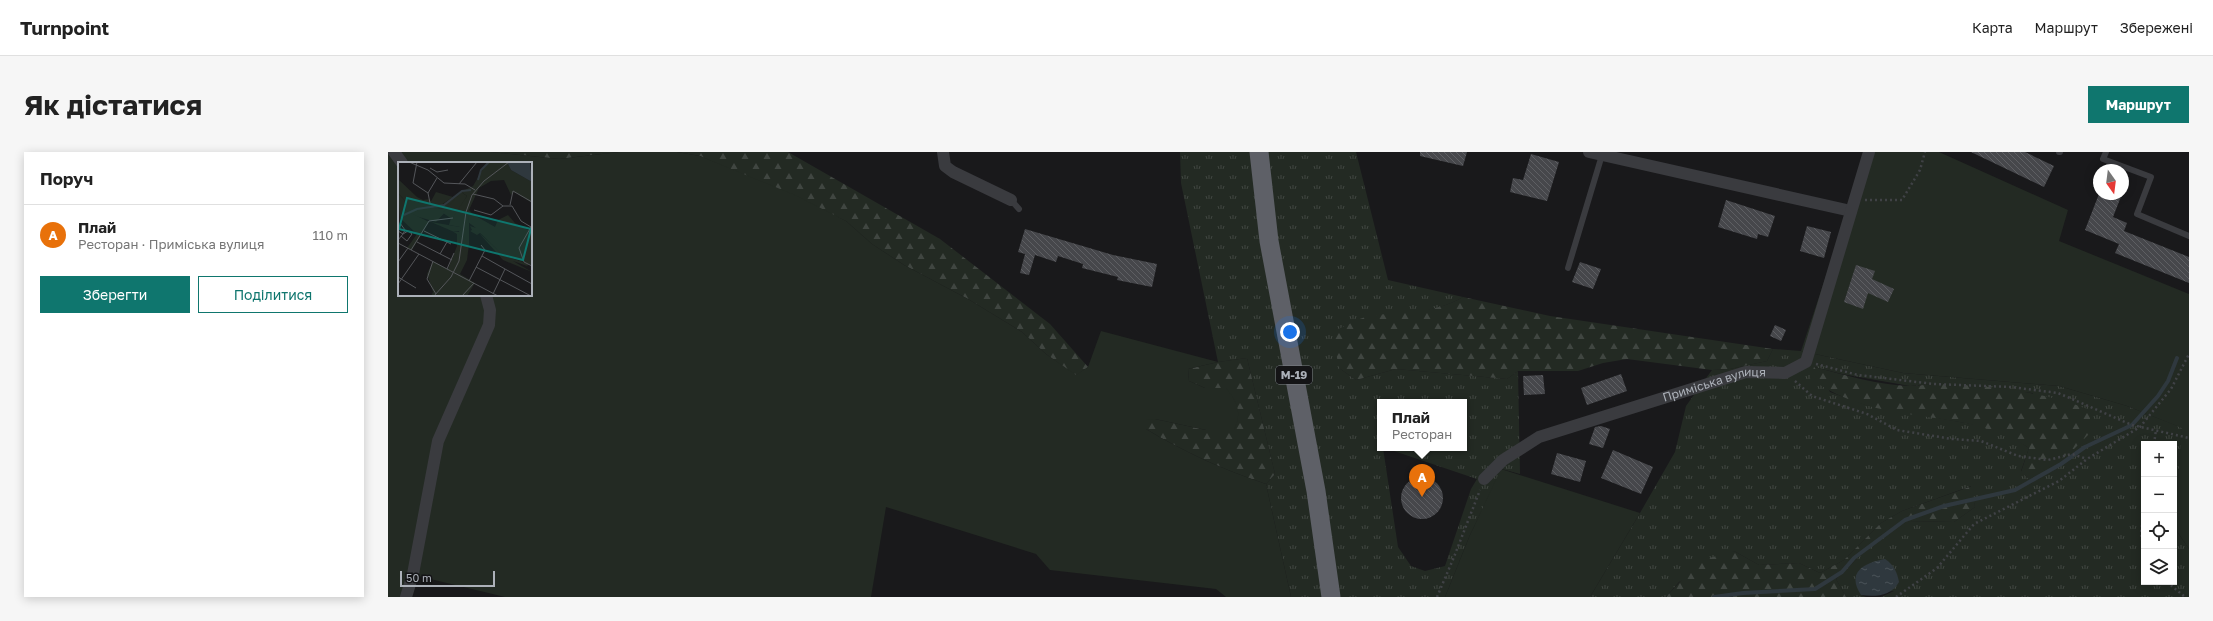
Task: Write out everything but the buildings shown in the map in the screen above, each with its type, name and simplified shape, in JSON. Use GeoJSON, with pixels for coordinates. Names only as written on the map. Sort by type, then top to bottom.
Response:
{"type":"FeatureCollection","features":[{"type":"Feature","properties":{"kind":"highway","name":"М-19"},"geometry":{"type":"LineString","coordinates":[[1259,152],[1269,241],[1316,491],[1331,597]]}},
{"type":"Feature","properties":{"kind":"street"},"geometry":{"type":"LineString","coordinates":[[394,152],[401,162]]}},
{"type":"Feature","properties":{"kind":"street"},"geometry":{"type":"LineString","coordinates":[[942,152],[945,166],[953,172],[1015,205]]}},
{"type":"Feature","properties":{"kind":"street"},"geometry":{"type":"LineString","coordinates":[[1589,152],[1853,206]]}},
{"type":"Feature","properties":{"kind":"street"},"geometry":{"type":"LineString","coordinates":[[1806,362],[1870,152]]}},
{"type":"Feature","properties":{"kind":"street"},"geometry":{"type":"LineString","coordinates":[[406,597],[413,574],[438,440],[489,325],[490,310],[486,296]]}},
{"type":"Feature","properties":{"kind":"street","name":"Приміська вулиця"},"geometry":{"type":"LineString","coordinates":[[1484,479],[1502,460],[1539,437],[1746,372],[1785,373],[1806,362]]}},
{"type":"Feature","properties":{"kind":"lane"},"geometry":{"type":"LineString","coordinates":[[2106,152],[2104,159],[2151,177],[2137,214],[2189,236]]}},
{"type":"Feature","properties":{"kind":"lane"},"geometry":{"type":"LineString","coordinates":[[1568,268],[1602,155]]}},
{"type":"Feature","properties":{"kind":"path"},"geometry":{"type":"LineString","coordinates":[[1853,206],[1902,200],[1920,170],[1925,152]]}},
{"type":"Feature","properties":{"kind":"path"},"geometry":{"type":"LineString","coordinates":[[1896,597],[1937,568],[1974,524],[2059,482],[2087,459],[2140,427],[2171,389],[2189,354]]}},
{"type":"Feature","properties":{"kind":"path"},"geometry":{"type":"LineString","coordinates":[[1806,362],[1858,375],[1881,378],[1934,384],[2011,387],[2058,393],[2140,427],[2189,438]]}},
{"type":"Feature","properties":{"kind":"path"},"geometry":{"type":"LineString","coordinates":[[1785,373],[1812,396],[1867,414],[1897,430],[1952,439],[1981,441],[2018,456],[2048,460],[2072,454],[2087,459]]}},
{"type":"Feature","properties":{"kind":"path"},"geometry":{"type":"LineString","coordinates":[[2154,441],[2156,430]]}},
{"type":"Feature","properties":{"kind":"path"},"geometry":{"type":"LineString","coordinates":[[1437,597],[1484,479]]}},
{"type":"Feature","properties":{"kind":"path"},"geometry":{"type":"LineString","coordinates":[[2143,549],[2141,533],[2144,513]]}},
{"type":"Feature","properties":{"kind":"path"},"geometry":{"type":"LineString","coordinates":[[2171,585],[2186,597]]}},
{"type":"Feature","properties":{"kind":"green space"},"geometry":{"type":"Polygon","coordinates":[[[388,152],[490,152],[559,159],[619,152],[677,152],[700,156],[797,196],[846,221],[872,244],[904,265],[968,299],[1022,332],[1046,354],[1076,375],[1088,367],[1101,331],[1218,362],[1188,369],[1189,381],[1205,388],[1226,388],[1238,408],[1238,418],[1234,430],[1206,430],[1155,419],[1146,420],[1146,429],[1204,460],[1266,484],[1291,597],[1226,597],[1216,589],[1050,570],[1036,554],[886,507],[871,597],[505,597],[418,576],[408,597],[388,597],[388,152]]]}},
{"type":"Feature","properties":{"kind":"green space"},"geometry":{"type":"Polygon","coordinates":[[[490,152],[619,152],[559,159],[490,152]]]}},
{"type":"Feature","properties":{"kind":"green space"},"geometry":{"type":"Polygon","coordinates":[[[677,152],[788,152],[940,239],[1050,324],[1088,367],[1076,376],[1046,354],[1022,332],[968,299],[904,265],[872,244],[846,221],[700,156],[677,152]]]}},
{"type":"Feature","properties":{"kind":"green space"},"geometry":{"type":"Polygon","coordinates":[[[1180,152],[1356,152],[1388,280],[1463,297],[1452,303],[1429,310],[1368,317],[1339,368],[1356,380],[1396,369],[1507,379],[1518,371],[1520,474],[1502,469],[1470,535],[1445,597],[1291,597],[1266,484],[1275,474],[1247,358],[1218,362],[1181,183],[1180,152]],[[1377,399],[1377,451],[1383,451],[1398,547],[1411,566],[1425,571],[1445,566],[1471,489],[1477,479],[1394,451],[1467,451],[1467,399],[1377,399]]]}},
{"type":"Feature","properties":{"kind":"green space"},"geometry":{"type":"Polygon","coordinates":[[[1867,152],[1939,152],[2068,210],[2059,241],[2189,294],[2189,549],[2177,531],[2177,490],[2182,428],[2127,406],[2059,386],[1903,373],[1801,351],[1867,152]]]}},
{"type":"Feature","properties":{"kind":"green space"},"geometry":{"type":"Polygon","coordinates":[[[1463,297],[1550,316],[1773,349],[1767,361],[1730,369],[1712,370],[1627,359],[1603,363],[1578,371],[1518,371],[1507,379],[1396,369],[1356,380],[1339,368],[1332,332],[1364,317],[1429,309],[1463,297]]]}},
{"type":"Feature","properties":{"kind":"green space"},"geometry":{"type":"Polygon","coordinates":[[[1773,349],[1801,351],[1903,373],[2059,386],[2127,406],[2183,428],[2177,491],[2177,441],[2141,441],[2141,585],[2177,585],[2177,531],[2189,549],[2189,597],[1881,597],[1894,591],[1861,595],[1866,597],[1846,597],[1836,579],[1871,545],[1906,521],[1954,522],[1975,507],[1971,486],[1902,511],[1881,523],[1844,560],[1820,573],[1799,563],[1759,565],[1734,551],[1679,582],[1666,597],[1590,597],[1675,452],[1686,406],[1712,370],[1730,369],[1767,361],[1773,349]],[[1814,367],[1830,392],[1866,405],[1982,426],[2012,437],[2029,448],[2021,471],[2028,478],[2033,393],[1936,384],[1910,386],[1842,374],[1814,367]]]}},
{"type":"Feature","properties":{"kind":"green space"},"geometry":{"type":"Polygon","coordinates":[[[1247,358],[1275,474],[1266,484],[1204,460],[1146,429],[1146,419],[1155,419],[1206,430],[1226,388],[1205,388],[1189,381],[1188,369],[1218,362],[1247,358]]]}},
{"type":"Feature","properties":{"kind":"green space"},"geometry":{"type":"Polygon","coordinates":[[[1814,367],[1886,384],[1910,386],[1937,384],[1976,386],[2015,390],[2053,398],[2090,410],[2090,433],[2070,453],[2028,478],[2021,472],[2029,448],[2010,437],[1970,424],[1907,414],[1858,403],[1836,394],[1810,379],[1814,367]]]}},
{"type":"Feature","properties":{"kind":"green space"},"geometry":{"type":"Polygon","coordinates":[[[1501,469],[1640,513],[1590,597],[1445,597],[1470,535],[1501,469]]]}},
{"type":"Feature","properties":{"kind":"green space"},"geometry":{"type":"Polygon","coordinates":[[[1972,486],[1975,507],[1954,522],[1906,521],[1871,545],[1836,579],[1846,597],[1666,597],[1699,561],[1734,551],[1759,565],[1799,563],[1820,573],[1844,560],[1881,523],[1902,511],[1972,486]]]}},
{"type":"Feature","properties":{"kind":"water"},"geometry":{"type":"Polygon","coordinates":[[[1885,559],[1895,569],[1899,582],[1896,587],[1883,594],[1872,596],[1861,595],[1855,580],[1856,575],[1864,566],[1885,559]]]}},
{"type":"Feature","properties":{"kind":"waterway"},"geometry":{"type":"LineString","coordinates":[[1714,597],[1743,593],[1815,589],[1842,572],[1854,558],[1905,520],[1944,506],[2015,490],[2061,464],[2085,447],[2132,425],[2158,396],[2168,381],[2177,358]]}},
{"type":"Feature","properties":{"kind":"place","name":"Плай"},"geometry":{"type":"Point","coordinates":[1422,497]}}]}
